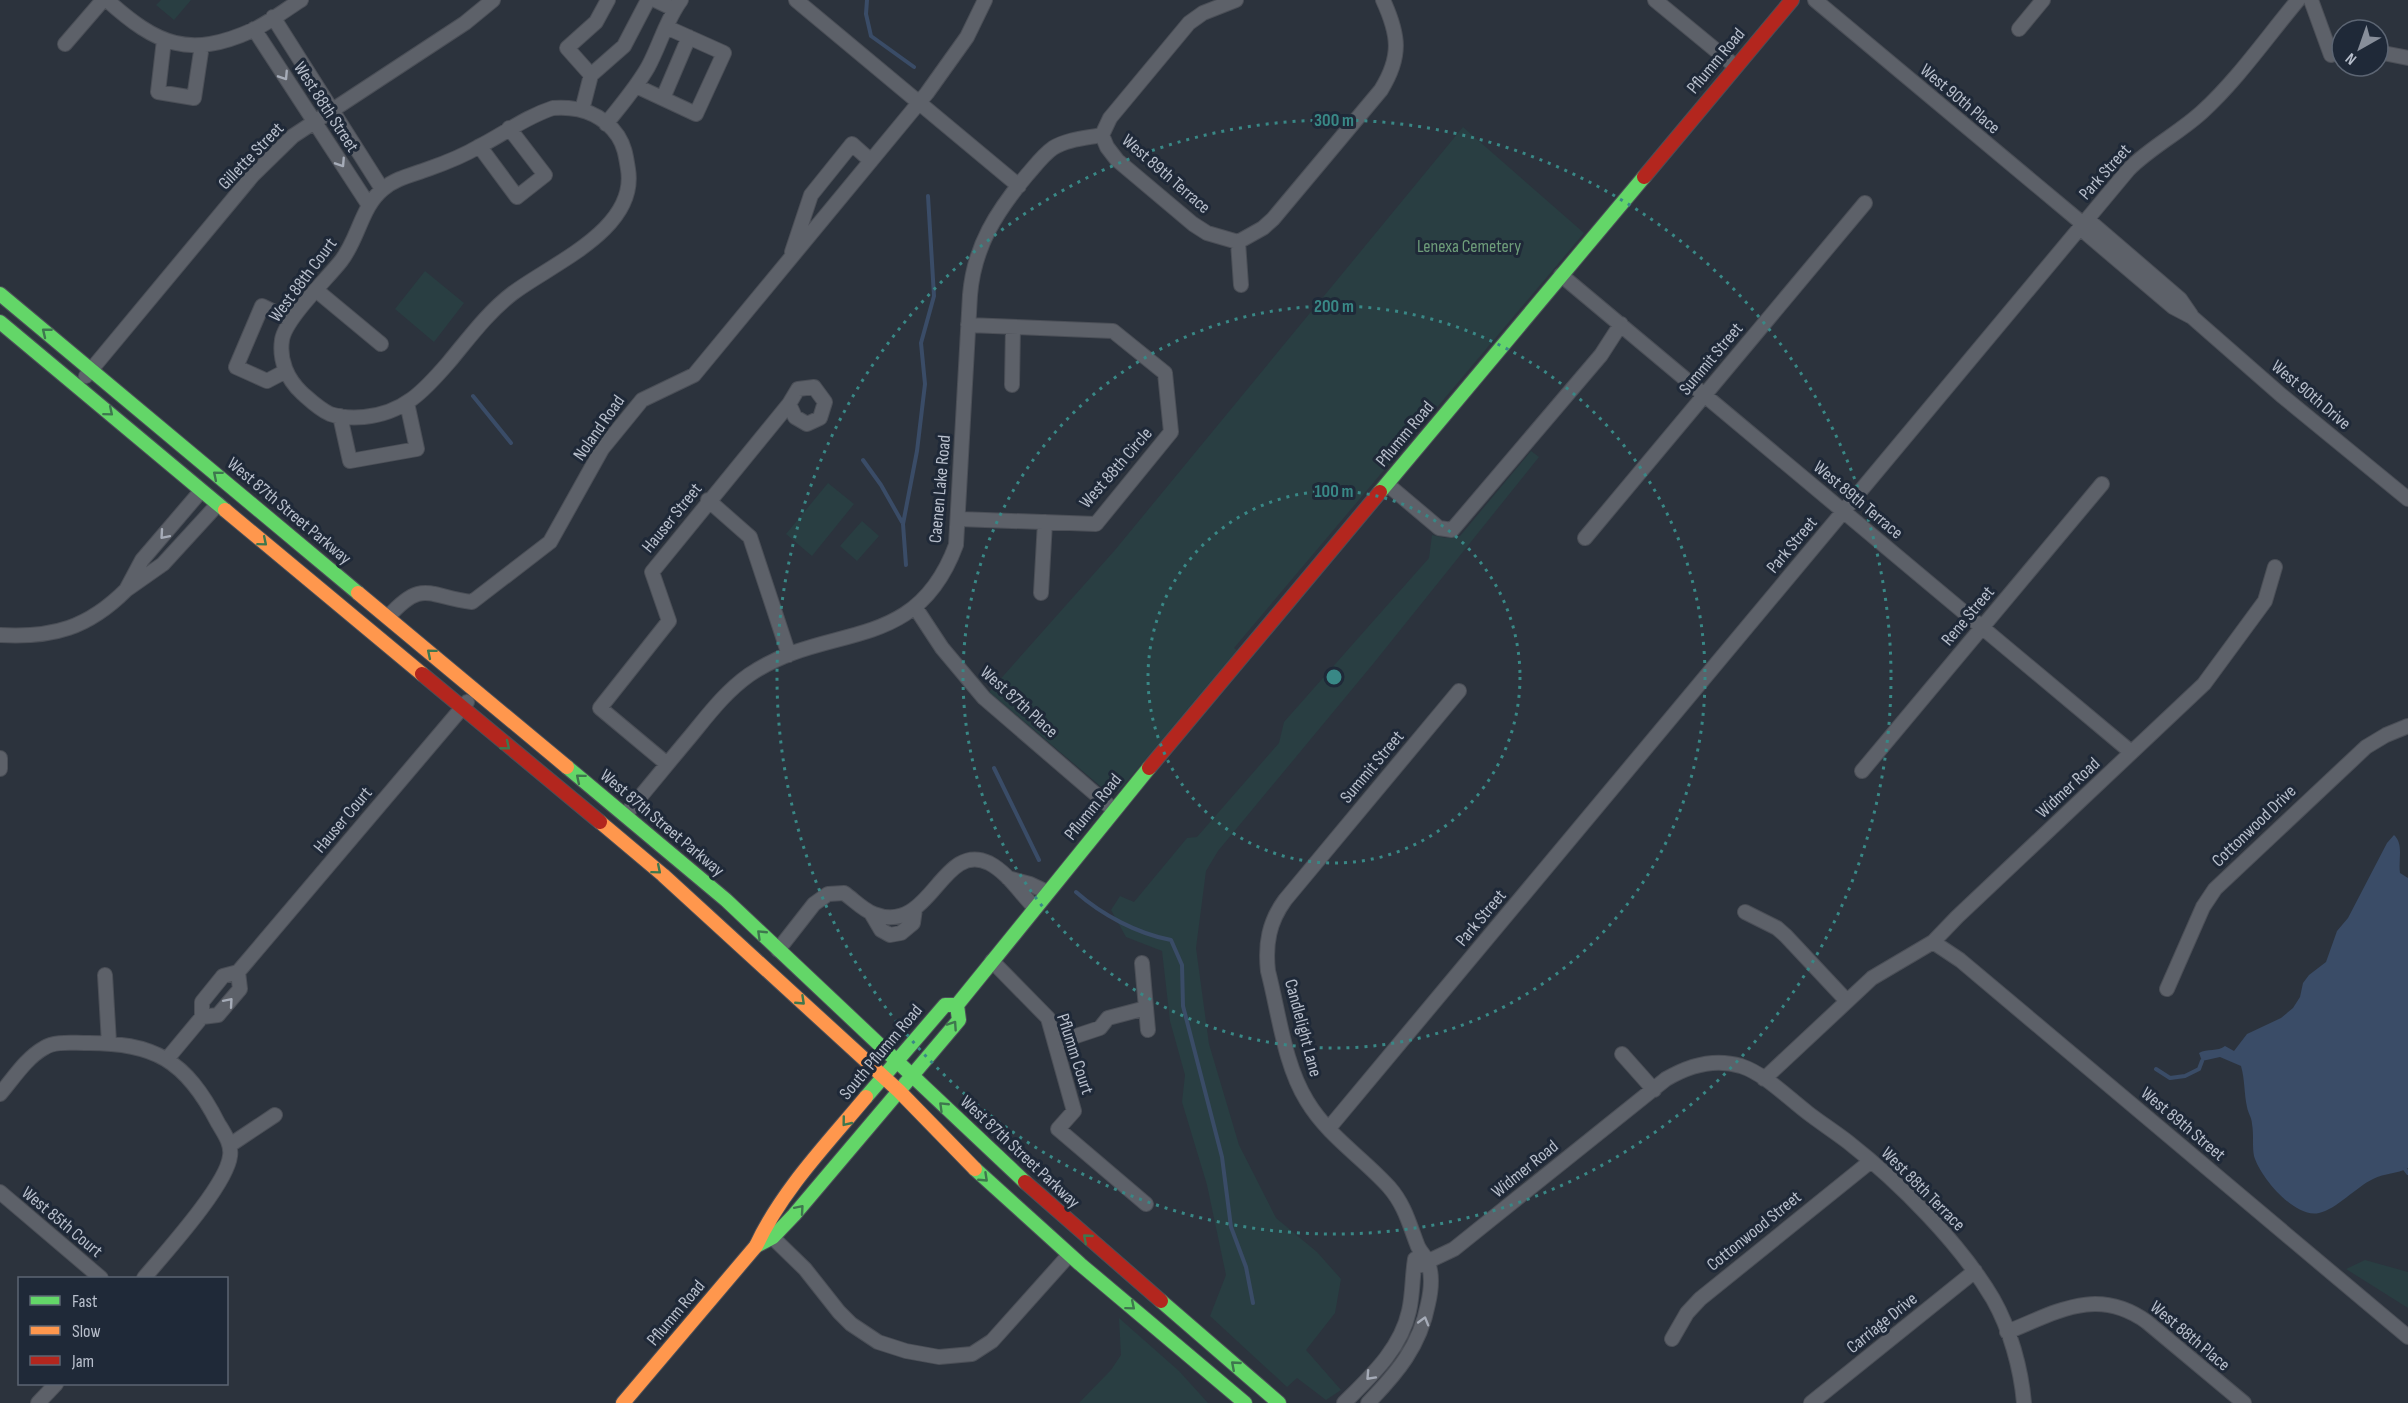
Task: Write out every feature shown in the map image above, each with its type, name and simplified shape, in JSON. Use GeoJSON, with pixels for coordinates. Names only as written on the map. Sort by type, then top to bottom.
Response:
{"type":"FeatureCollection","features":[{"type":"Feature","properties":{"kind":"main road","name":"Pflumm Road"},"geometry":{"type":"LineString","coordinates":[[957,1005],[1114,810],[1792,0]]}},
{"type":"Feature","properties":{"kind":"main road","name":"West 87th Street Parkway"},"geometry":{"type":"LineString","coordinates":[[0,294],[726,900],[1024,1182],[1279,1403]]}},
{"type":"Feature","properties":{"kind":"main road"},"geometry":{"type":"LineString","coordinates":[[0,322],[663,875],[899,1091],[972,1168],[1069,1255],[1245,1403]]}},
{"type":"Feature","properties":{"kind":"main road"},"geometry":{"type":"LineString","coordinates":[[201,490],[229,496],[305,560],[319,560]]}},
{"type":"Feature","properties":{"kind":"main road","name":"South Pflumm Road"},"geometry":{"type":"LineString","coordinates":[[756,1246],[768,1233],[899,1091],[959,1020],[957,1005],[945,1005],[896,1060],[784,1197],[768,1233]]}},
{"type":"Feature","properties":{"kind":"main road","name":"Pflumm Road"},"geometry":{"type":"LineString","coordinates":[[623,1403],[756,1246]]}},
{"type":"Feature","properties":{"kind":"main road"},"geometry":{"type":"LineString","coordinates":[[1069,1255],[1083,1253],[1092,1256],[1163,1317],[1172,1323],[1188,1325]]}},
{"type":"Feature","properties":{"kind":"street"},"geometry":{"type":"LineString","coordinates":[[65,44],[105,0],[136,25],[179,45],[202,45],[233,38],[254,29],[301,0]]}},
{"type":"Feature","properties":{"kind":"street","name":"Gillette Street"},"geometry":{"type":"LineString","coordinates":[[78,386],[253,175],[293,136],[465,23],[493,0]]}},
{"type":"Feature","properties":{"kind":"street"},"geometry":{"type":"LineString","coordinates":[[591,75],[567,48],[596,22],[608,0]]}},
{"type":"Feature","properties":{"kind":"street"},"geometry":{"type":"LineString","coordinates":[[582,110],[591,75],[624,46],[648,0]]}},
{"type":"Feature","properties":{"kind":"street"},"geometry":{"type":"LineString","coordinates":[[606,124],[636,86],[649,65],[678,5],[655,0]]}},
{"type":"Feature","properties":{"kind":"street"},"geometry":{"type":"LineString","coordinates":[[796,0],[1018,186]]}},
{"type":"Feature","properties":{"kind":"street"},"geometry":{"type":"LineString","coordinates":[[920,103],[967,37],[986,0]]}},
{"type":"Feature","properties":{"kind":"street"},"geometry":{"type":"LineString","coordinates":[[1102,135],[1110,118],[1189,23],[1203,13],[1236,0]]}},
{"type":"Feature","properties":{"kind":"street"},"geometry":{"type":"LineString","coordinates":[[1241,285],[1238,242],[1263,228],[1273,219],[1381,90],[1389,77],[1397,50],[1395,33],[1383,0]]}},
{"type":"Feature","properties":{"kind":"street"},"geometry":{"type":"LineString","coordinates":[[1655,0],[1735,66]]}},
{"type":"Feature","properties":{"kind":"street","name":"West 90th Place"},"geometry":{"type":"LineString","coordinates":[[1815,0],[2083,224]]}},
{"type":"Feature","properties":{"kind":"street"},"geometry":{"type":"LineString","coordinates":[[2019,29],[2043,0]]}},
{"type":"Feature","properties":{"kind":"street","name":"Park Street"},"geometry":{"type":"LineString","coordinates":[[1329,1128],[2142,155],[2200,115],[2218,97],[2298,0]]}},
{"type":"Feature","properties":{"kind":"street"},"geometry":{"type":"LineString","coordinates":[[2311,0],[2330,52]]}},
{"type":"Feature","properties":{"kind":"street","name":"West 88th Street"},"geometry":{"type":"LineString","coordinates":[[273,17],[382,189]]}},
{"type":"Feature","properties":{"kind":"street"},"geometry":{"type":"LineString","coordinates":[[636,86],[696,114],[724,53],[666,27]]}},
{"type":"Feature","properties":{"kind":"street","name":"West 88th Street"},"geometry":{"type":"LineString","coordinates":[[254,29],[368,204]]}},
{"type":"Feature","properties":{"kind":"street"},"geometry":{"type":"LineString","coordinates":[[663,99],[689,37]]}},
{"type":"Feature","properties":{"kind":"street"},"geometry":{"type":"LineString","coordinates":[[164,40],[158,92],[194,98],[202,45]]}},
{"type":"Feature","properties":{"kind":"street"},"geometry":{"type":"LineString","coordinates":[[2390,54],[2408,57]]}},
{"type":"Feature","properties":{"kind":"street","name":"Noland Road"},"geometry":{"type":"LineString","coordinates":[[388,617],[405,599],[421,592],[472,602],[550,542],[602,449],[642,400],[694,375],[920,103]]}},
{"type":"Feature","properties":{"kind":"street","name":"West 88th Court"},"geometry":{"type":"LineString","coordinates":[[553,108],[582,110],[598,117],[606,124],[615,132],[625,150],[629,174],[627,197],[618,214],[585,245],[496,307],[432,383],[407,403],[392,412],[376,417],[340,416],[320,408],[295,387],[286,371],[282,355],[283,332],[354,242],[368,204],[382,189],[402,177],[480,147],[530,116],[553,108]]}},
{"type":"Feature","properties":{"kind":"street"},"geometry":{"type":"LineString","coordinates":[[480,147],[517,197],[545,175],[510,128]]}},
{"type":"Feature","properties":{"kind":"street","name":"Caenen Lake Road"},"geometry":{"type":"LineString","coordinates":[[625,815],[730,691],[764,666],[789,655],[891,622],[915,608],[935,588],[948,566],[956,545],[971,280],[977,254],[987,230],[1018,186],[1054,147],[1068,141],[1102,135]]}},
{"type":"Feature","properties":{"kind":"street","name":"West 89th Terrace"},"geometry":{"type":"LineString","coordinates":[[1102,135],[1107,147],[1117,160],[1193,224],[1206,233],[1238,242]]}},
{"type":"Feature","properties":{"kind":"street"},"geometry":{"type":"LineString","coordinates":[[790,259],[811,195],[852,144],[871,160]]}},
{"type":"Feature","properties":{"kind":"street","name":"Summit Street"},"geometry":{"type":"LineString","coordinates":[[1585,538],[1865,202]]}},
{"type":"Feature","properties":{"kind":"street","name":"West 90th Drive"},"geometry":{"type":"LineString","coordinates":[[2083,224],[2173,307],[2192,316],[2281,395],[2408,499]]}},
{"type":"Feature","properties":{"kind":"street","name":"West 89th Terrace"},"geometry":{"type":"LineString","coordinates":[[1561,275],[2131,752]]}},
{"type":"Feature","properties":{"kind":"street"},"geometry":{"type":"LineString","coordinates":[[316,290],[381,344]]}},
{"type":"Feature","properties":{"kind":"street"},"geometry":{"type":"LineString","coordinates":[[286,371],[267,381],[236,368],[262,306],[291,320]]}},
{"type":"Feature","properties":{"kind":"street"},"geometry":{"type":"LineString","coordinates":[[1386,484],[1439,528],[1452,530],[1601,355],[1621,324]]}},
{"type":"Feature","properties":{"kind":"street","name":"West 88th Circle"},"geometry":{"type":"LineString","coordinates":[[959,519],[1096,524],[1171,432],[1165,373],[1113,331],[968,325]]}},
{"type":"Feature","properties":{"kind":"street"},"geometry":{"type":"LineString","coordinates":[[1012,385],[1013,327]]}},
{"type":"Feature","properties":{"kind":"street"},"geometry":{"type":"LineString","coordinates":[[340,416],[351,461],[417,449],[407,403]]}},
{"type":"Feature","properties":{"kind":"street","name":"Hauser Street"},"geometry":{"type":"LineString","coordinates":[[668,764],[600,708],[669,621],[652,572],[789,404]]}},
{"type":"Feature","properties":{"kind":"street","name":"Rene Street"},"geometry":{"type":"LineString","coordinates":[[1862,771],[2102,484]]}},
{"type":"Feature","properties":{"kind":"street"},"geometry":{"type":"LineString","coordinates":[[126,590],[142,560],[201,490]]}},
{"type":"Feature","properties":{"kind":"street"},"geometry":{"type":"LineString","coordinates":[[708,501],[750,537],[789,655]]}},
{"type":"Feature","properties":{"kind":"street"},"geometry":{"type":"LineString","coordinates":[[0,635],[32,635],[68,630],[101,613],[126,590],[164,564],[218,504]]}},
{"type":"Feature","properties":{"kind":"street"},"geometry":{"type":"LineString","coordinates":[[1041,593],[1044,522]]}},
{"type":"Feature","properties":{"kind":"street","name":"Widmer Road"},"geometry":{"type":"LineString","coordinates":[[1764,1078],[1846,1000],[1885,969],[1933,942],[2204,684],[2265,601],[2275,567]]}},
{"type":"Feature","properties":{"kind":"street","name":"West 87th Place"},"geometry":{"type":"LineString","coordinates":[[915,608],[942,648],[984,699],[1114,810]]}},
{"type":"Feature","properties":{"kind":"street","name":"Hauser Court"},"geometry":{"type":"LineString","coordinates":[[167,1059],[201,1017],[202,1002],[223,976],[238,972],[476,690]]}},
{"type":"Feature","properties":{"kind":"street","name":"Summit Street"},"geometry":{"type":"LineString","coordinates":[[1314,865],[1459,691]]}},
{"type":"Feature","properties":{"kind":"street","name":"Cottonwood Drive"},"geometry":{"type":"LineString","coordinates":[[2167,989],[2203,907],[2227,876],[2366,747],[2408,726]]}},
{"type":"Feature","properties":{"kind":"street"},"geometry":{"type":"LineString","coordinates":[[0,758],[0,769]]}},
{"type":"Feature","properties":{"kind":"street"},"geometry":{"type":"LineString","coordinates":[[778,950],[814,904],[828,894],[844,893],[871,913],[883,917],[901,916],[915,909],[955,865],[971,859],[988,863],[1008,878],[1035,908]]}},
{"type":"Feature","properties":{"kind":"street","name":"Candlelight Lane"},"geometry":{"type":"LineString","coordinates":[[1314,865],[1276,912],[1269,928],[1266,954],[1286,1043],[1297,1081],[1308,1103],[1329,1128],[1390,1189],[1406,1214],[1417,1245],[1428,1263],[1432,1287],[1425,1322],[1415,1346],[1403,1365],[1368,1403]]}},
{"type":"Feature","properties":{"kind":"street"},"geometry":{"type":"LineString","coordinates":[[1008,878],[1047,892]]}},
{"type":"Feature","properties":{"kind":"street"},"geometry":{"type":"LineString","coordinates":[[1745,912],[1782,932],[1846,1000]]}},
{"type":"Feature","properties":{"kind":"street","name":"West 89th Street"},"geometry":{"type":"LineString","coordinates":[[1933,942],[1960,960],[2408,1337]]}},
{"type":"Feature","properties":{"kind":"street","name":"Pflumm Court"},"geometry":{"type":"LineString","coordinates":[[992,961],[1048,1018],[1074,1111],[1058,1129],[1146,1204]]}},
{"type":"Feature","properties":{"kind":"street"},"geometry":{"type":"LineString","coordinates":[[1142,963],[1148,1030]]}},
{"type":"Feature","properties":{"kind":"street","name":"Hauser Court"},"geometry":{"type":"LineString","coordinates":[[201,1017],[218,1015],[240,989],[238,972]]}},
{"type":"Feature","properties":{"kind":"street"},"geometry":{"type":"LineString","coordinates":[[105,975],[109,1043]]}},
{"type":"Feature","properties":{"kind":"street"},"geometry":{"type":"LineString","coordinates":[[1055,1043],[1100,1028],[1108,1018],[1146,1008]]}},
{"type":"Feature","properties":{"kind":"street"},"geometry":{"type":"LineString","coordinates":[[0,1094],[25,1064],[44,1048],[55,1044],[127,1044],[154,1052],[167,1059],[196,1086],[207,1100],[230,1145],[230,1157],[226,1170],[211,1194],[145,1277]]}},
{"type":"Feature","properties":{"kind":"street"},"geometry":{"type":"LineString","coordinates":[[1622,1054],[1654,1090]]}},
{"type":"Feature","properties":{"kind":"street","name":"Widmer Road"},"geometry":{"type":"LineString","coordinates":[[1413,1268],[1454,1249],[1676,1073],[1695,1066],[1721,1063]]}},
{"type":"Feature","properties":{"kind":"street","name":"West 88th Terrace"},"geometry":{"type":"LineString","coordinates":[[1721,1063],[1741,1066],[1764,1078],[1870,1161],[1948,1239],[1975,1270],[1994,1301],[2016,1360],[2024,1403]]}},
{"type":"Feature","properties":{"kind":"street"},"geometry":{"type":"LineString","coordinates":[[230,1145],[275,1115]]}},
{"type":"Feature","properties":{"kind":"street","name":"Cottonwood Street"},"geometry":{"type":"LineString","coordinates":[[1672,1340],[1687,1313],[1700,1299],[1870,1161]]}},
{"type":"Feature","properties":{"kind":"street","name":"West 85th Court"},"geometry":{"type":"LineString","coordinates":[[0,1192],[100,1277]]}},
{"type":"Feature","properties":{"kind":"street"},"geometry":{"type":"LineString","coordinates":[[768,1233],[805,1269],[851,1324],[878,1342],[906,1351],[939,1357],[972,1354],[992,1341],[1069,1255]]}},
{"type":"Feature","properties":{"kind":"street","name":"Candlelight Lane"},"geometry":{"type":"LineString","coordinates":[[1344,1403],[1378,1367],[1398,1338],[1409,1312],[1417,1245]]}},
{"type":"Feature","properties":{"kind":"street","name":"Carriage Drive"},"geometry":{"type":"LineString","coordinates":[[1811,1403],[1975,1270]]}},
{"type":"Feature","properties":{"kind":"street","name":"West 88th Place"},"geometry":{"type":"LineString","coordinates":[[2007,1332],[2080,1305],[2098,1302],[2116,1305],[2132,1311],[2147,1322],[2244,1403]]}},
{"type":"Feature","properties":{"kind":"street"},"geometry":{"type":"LineString","coordinates":[[1398,1338],[1415,1346]]}},
{"type":"Feature","properties":{"kind":"street"},"geometry":{"type":"LineString","coordinates":[[38,1403],[54,1385]]}},
{"type":"Feature","properties":{"kind":"green space"},"geometry":{"type":"Polygon","coordinates":[[[161,0],[191,0],[174,20],[156,5],[161,0]]]}},
{"type":"Feature","properties":{"kind":"green space","name":"Lenexa Cemetery"},"geometry":{"type":"Polygon","coordinates":[[[1463,127],[1584,233],[1234,648],[1237,650],[1119,791],[1105,790],[989,692],[1115,550],[1463,127]]]}},
{"type":"Feature","properties":{"kind":"green space"},"geometry":{"type":"Polygon","coordinates":[[[425,271],[464,303],[434,342],[395,309],[425,271]]]}},
{"type":"Feature","properties":{"kind":"green space"},"geometry":{"type":"Polygon","coordinates":[[[1531,451],[1539,457],[1373,664],[1218,851],[1206,871],[1196,948],[1209,1044],[1239,1145],[1276,1218],[1317,1252],[1341,1279],[1335,1313],[1306,1350],[1341,1390],[1326,1400],[1297,1378],[1287,1387],[1210,1316],[1226,1275],[1207,1185],[1182,1102],[1185,1075],[1170,1021],[1162,951],[1126,937],[1111,910],[1120,896],[1134,902],[1187,838],[1197,837],[1279,743],[1284,722],[1429,558],[1432,535],[1446,538],[1460,536],[1531,451]]]}},
{"type":"Feature","properties":{"kind":"green space"},"geometry":{"type":"Polygon","coordinates":[[[828,483],[854,504],[812,556],[786,534],[828,483]]]}},
{"type":"Feature","properties":{"kind":"green space"},"geometry":{"type":"Polygon","coordinates":[[[862,521],[879,536],[857,561],[840,546],[862,521]]]}},
{"type":"Feature","properties":{"kind":"green space"},"geometry":{"type":"Polygon","coordinates":[[[2365,1260],[2408,1272],[2408,1308],[2346,1269],[2365,1260]]]}},
{"type":"Feature","properties":{"kind":"green space"},"geometry":{"type":"Polygon","coordinates":[[[1119,1318],[1179,1371],[1208,1403],[1079,1403],[1111,1370],[1121,1355],[1119,1318]]]}},
{"type":"Feature","properties":{"kind":"water"},"geometry":{"type":"Polygon","coordinates":[[[2394,835],[2400,848],[2400,873],[2408,878],[2408,1168],[2373,1179],[2326,1211],[2310,1213],[2300,1210],[2280,1195],[2263,1175],[2258,1165],[2254,1156],[2252,1122],[2247,1107],[2241,1066],[2220,1057],[2202,1061],[2199,1053],[2225,1046],[2234,1051],[2247,1034],[2281,1018],[2293,1008],[2300,997],[2303,983],[2309,975],[2326,962],[2337,931],[2348,918],[2387,843],[2394,835]]]}},
{"type":"Feature","properties":{"kind":"waterway"},"geometry":{"type":"LineString","coordinates":[[867,0],[866,14],[871,36],[914,67]]}},
{"type":"Feature","properties":{"kind":"waterway"},"geometry":{"type":"LineString","coordinates":[[906,565],[903,524],[917,451],[925,384],[921,343],[934,296],[928,196]]}},
{"type":"Feature","properties":{"kind":"waterway"},"geometry":{"type":"LineString","coordinates":[[473,396],[511,443]]}},
{"type":"Feature","properties":{"kind":"waterway"},"geometry":{"type":"LineString","coordinates":[[863,460],[881,485],[902,522]]}},
{"type":"Feature","properties":{"kind":"waterway"},"geometry":{"type":"LineString","coordinates":[[994,768],[1039,860]]}},
{"type":"Feature","properties":{"kind":"waterway"},"geometry":{"type":"LineString","coordinates":[[1076,892],[1121,922],[1146,933],[1171,940],[1182,965],[1183,1006],[1222,1157],[1231,1227],[1246,1267],[1253,1303]]}},
{"type":"Feature","properties":{"kind":"waterway"},"geometry":{"type":"LineString","coordinates":[[2156,1069],[2170,1078],[2185,1076],[2199,1069],[2202,1061]]}},
{"type":"Feature","properties":{"kind":"waterway"},"geometry":{"type":"LineString","coordinates":[[2405,1169],[2408,1173]]}},
{"type":"Feature","properties":{"kind":"traffic: fast"},"geometry":{"type":"LineString","coordinates":[[1380,492],[1644,177]]}},
{"type":"Feature","properties":{"kind":"traffic: fast"},"geometry":{"type":"LineString","coordinates":[[0,294],[358,593]]}},
{"type":"Feature","properties":{"kind":"traffic: fast"},"geometry":{"type":"LineString","coordinates":[[0,322],[225,510]]}},
{"type":"Feature","properties":{"kind":"traffic: fast"},"geometry":{"type":"LineString","coordinates":[[567,767],[726,900],[1025,1182]]}},
{"type":"Feature","properties":{"kind":"traffic: fast"},"geometry":{"type":"LineString","coordinates":[[957,1005],[1149,768]]}},
{"type":"Feature","properties":{"kind":"traffic: fast"},"geometry":{"type":"LineString","coordinates":[[866,1097],[945,1005],[957,1005]]}},
{"type":"Feature","properties":{"kind":"traffic: fast"},"geometry":{"type":"LineString","coordinates":[[756,1246],[773,1237],[794,1215],[954,1026],[959,1020],[957,1005]]}},
{"type":"Feature","properties":{"kind":"traffic: fast"},"geometry":{"type":"LineString","coordinates":[[975,1169],[1080,1264],[1245,1403]]}},
{"type":"Feature","properties":{"kind":"traffic: fast"},"geometry":{"type":"LineString","coordinates":[[1161,1301],[1279,1403]]}},
{"type":"Feature","properties":{"kind":"traffic: slow"},"geometry":{"type":"LineString","coordinates":[[225,510],[422,674]]}},
{"type":"Feature","properties":{"kind":"traffic: slow"},"geometry":{"type":"LineString","coordinates":[[358,593],[567,767]]}},
{"type":"Feature","properties":{"kind":"traffic: slow"},"geometry":{"type":"LineString","coordinates":[[600,822],[663,875],[899,1091],[975,1169]]}},
{"type":"Feature","properties":{"kind":"traffic: slow"},"geometry":{"type":"LineString","coordinates":[[623,1403],[756,1246],[792,1187],[866,1097]]}},
{"type":"Feature","properties":{"kind":"traffic: jam"},"geometry":{"type":"LineString","coordinates":[[1644,177],[1792,0]]}},
{"type":"Feature","properties":{"kind":"traffic: jam"},"geometry":{"type":"LineString","coordinates":[[1149,768],[1380,492]]}},
{"type":"Feature","properties":{"kind":"traffic: jam"},"geometry":{"type":"LineString","coordinates":[[422,674],[600,822]]}},
{"type":"Feature","properties":{"kind":"traffic: jam"},"geometry":{"type":"LineString","coordinates":[[1025,1182],[1161,1301]]}}]}
